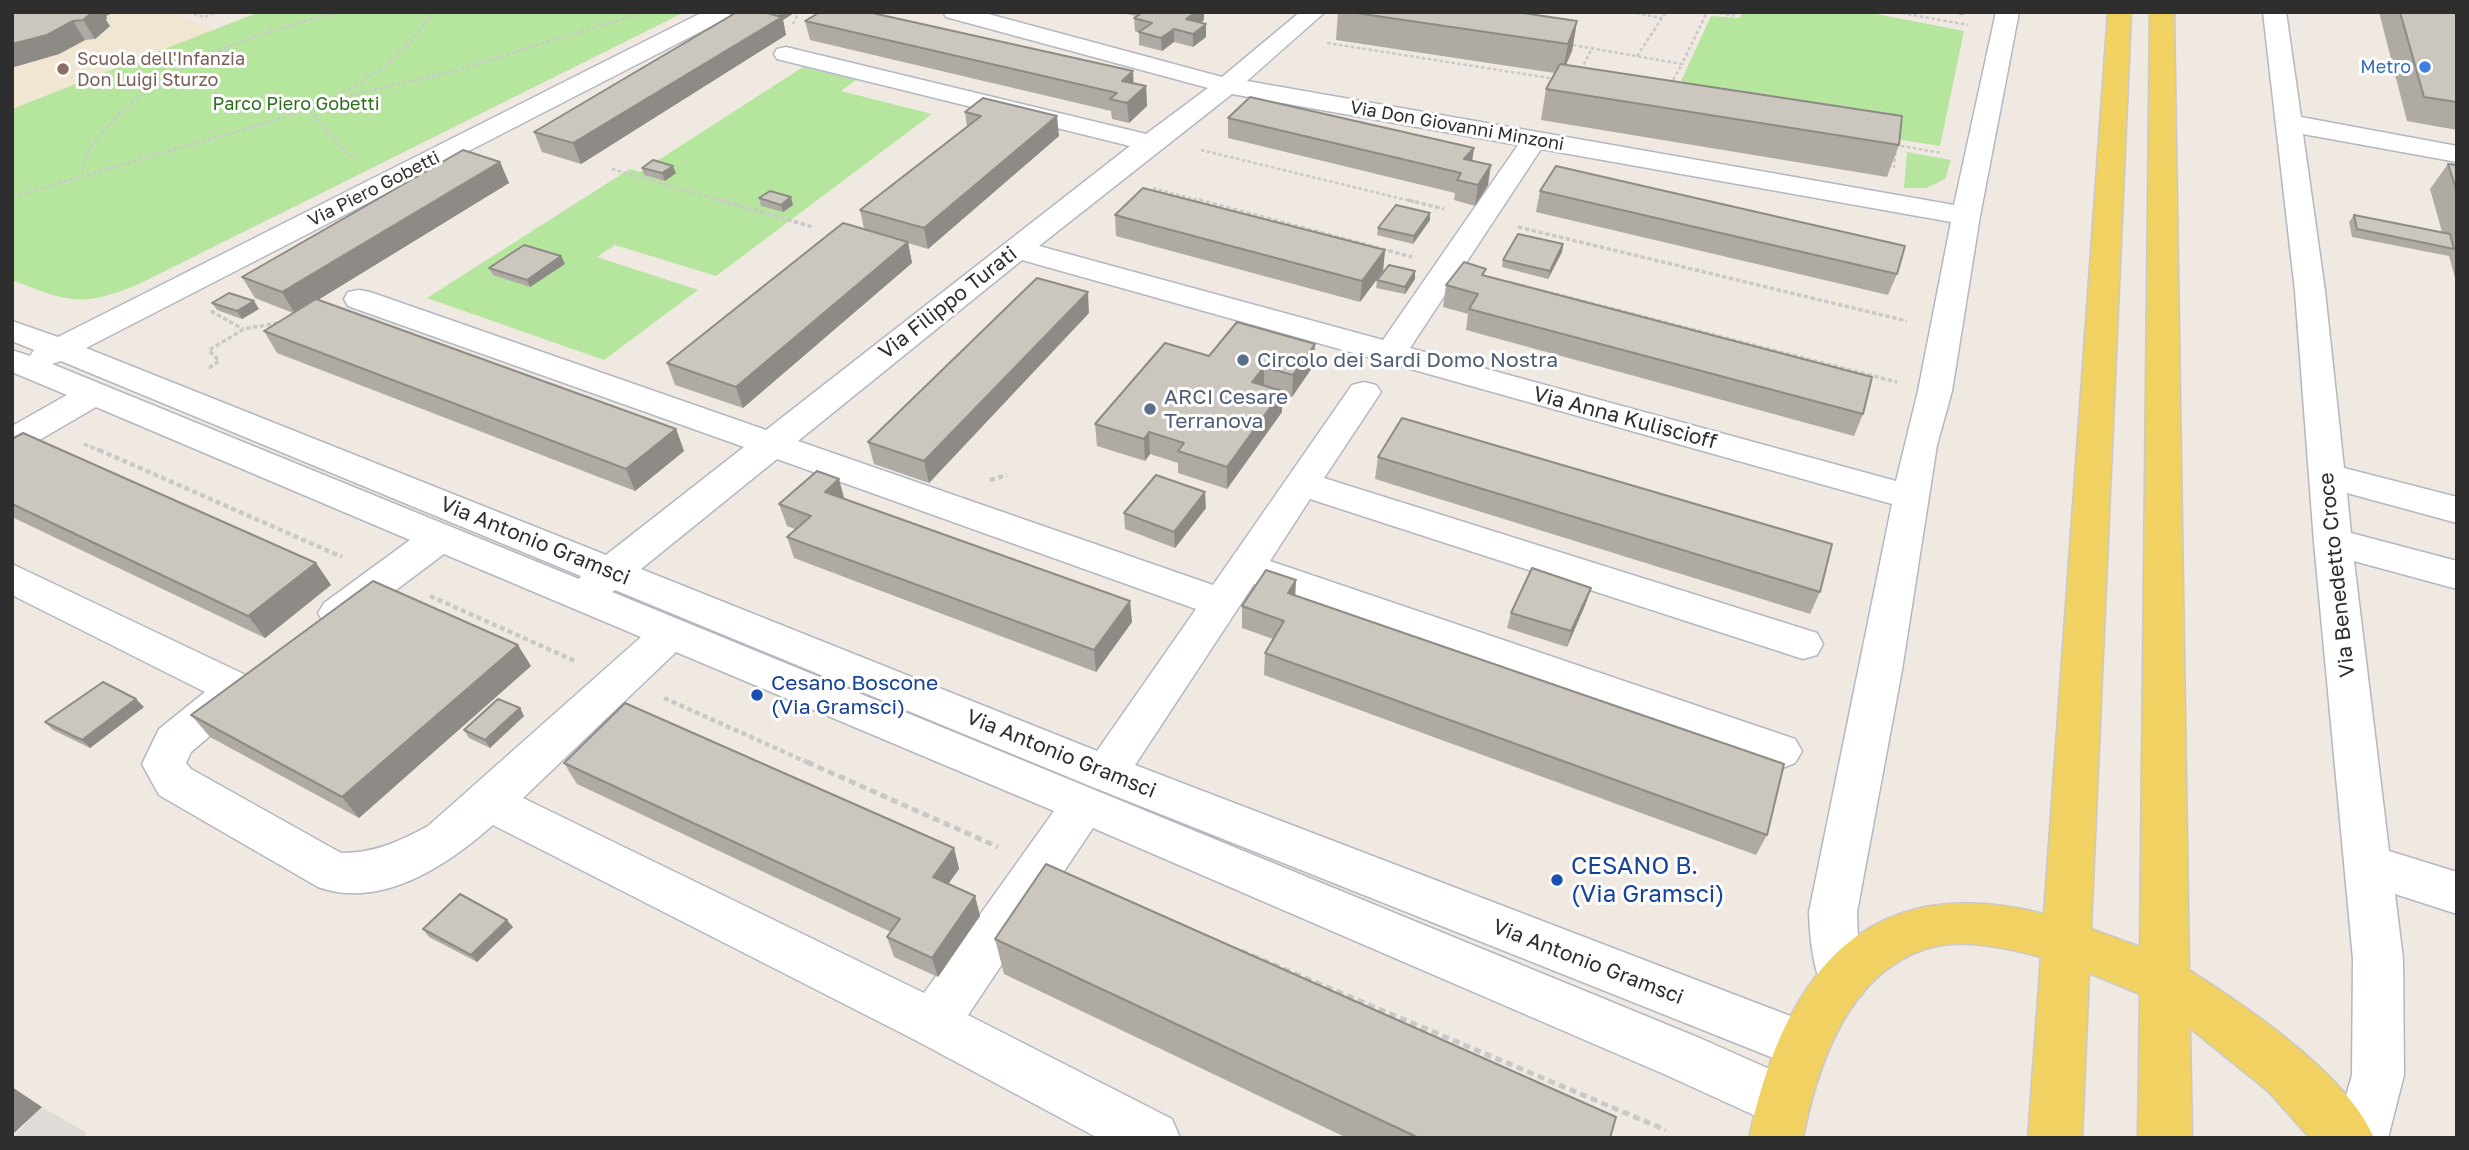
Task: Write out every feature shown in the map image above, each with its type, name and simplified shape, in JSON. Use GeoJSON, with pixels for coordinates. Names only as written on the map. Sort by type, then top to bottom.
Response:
{"type":"FeatureCollection","features":[{"type":"Feature","properties":{"kind":"main road"},"geometry":{"type":"LineString","coordinates":[[2055,1138],[2120,12]]}},
{"type":"Feature","properties":{"kind":"main road"},"geometry":{"type":"LineString","coordinates":[[2162,12],[2165,1138]]}},
{"type":"Feature","properties":{"kind":"main road"},"geometry":{"type":"LineString","coordinates":[[1779,1120],[1801,1044],[1843,979],[1887,942],[1920,928],[1954,923],[2017,930],[2066,941],[2165,981],[2278,1065],[2347,1138]]}},
{"type":"Feature","properties":{"kind":"street","name":"Via Piero Gobetti"},"geometry":{"type":"LineString","coordinates":[[19,363],[60,348],[721,12]]}},
{"type":"Feature","properties":{"kind":"street","name":"Via Don Giovanni Minzoni"},"geometry":{"type":"LineString","coordinates":[[954,12],[1224,85],[1966,216]]}},
{"type":"Feature","properties":{"kind":"street","name":"Via Filippo Turati"},"geometry":{"type":"LineString","coordinates":[[581,596],[1108,176],[1208,103],[1224,85],[1314,12]]}},
{"type":"Feature","properties":{"kind":"street","name":"Via Benedetto Croce"},"geometry":{"type":"LineString","coordinates":[[2274,12],[2310,291],[2333,542],[2378,959],[2378,1075],[2361,1138]]}},
{"type":"Feature","properties":{"kind":"street"},"geometry":{"type":"LineString","coordinates":[[1843,979],[1834,940],[1833,912],[1881,670],[1911,497],[1947,331],[1966,216],[2006,22]]}},
{"type":"Feature","properties":{"kind":"street"},"geometry":{"type":"LineString","coordinates":[[786,54],[1153,141]]}},
{"type":"Feature","properties":{"kind":"street"},"geometry":{"type":"LineString","coordinates":[[2288,123],[2457,154]]}},
{"type":"Feature","properties":{"kind":"street"},"geometry":{"type":"LineString","coordinates":[[1390,353],[1534,139]]}},
{"type":"Feature","properties":{"kind":"street","name":"Via Anna Kuliscioff"},"geometry":{"type":"LineString","coordinates":[[1016,249],[1911,497]]}},
{"type":"Feature","properties":{"kind":"street"},"geometry":{"type":"LineString","coordinates":[[359,299],[772,442],[1222,603]]}},
{"type":"Feature","properties":{"kind":"street","name":"Via Antonio Gramsci"},"geometry":{"type":"LineString","coordinates":[[12,330],[613,571],[709,613],[1684,1057],[1779,1120]]}},
{"type":"Feature","properties":{"kind":"street","name":"Via Antonio Gramsci"},"geometry":{"type":"LineString","coordinates":[[19,363],[670,634],[1801,1044]]}},
{"type":"Feature","properties":{"kind":"street"},"geometry":{"type":"LineString","coordinates":[[933,1023],[1364,392]]}},
{"type":"Feature","properties":{"kind":"street"},"geometry":{"type":"LineString","coordinates":[[26,433],[93,394]]}},
{"type":"Feature","properties":{"kind":"street"},"geometry":{"type":"LineString","coordinates":[[2327,476],[2457,510]]}},
{"type":"Feature","properties":{"kind":"street"},"geometry":{"type":"LineString","coordinates":[[1302,484],[1803,644]]}},
{"type":"Feature","properties":{"kind":"street"},"geometry":{"type":"LineString","coordinates":[[312,633],[439,538]]}},
{"type":"Feature","properties":{"kind":"street"},"geometry":{"type":"LineString","coordinates":[[2333,542],[2457,575]]}},
{"type":"Feature","properties":{"kind":"street"},"geometry":{"type":"LineString","coordinates":[[1247,567],[1780,751]]}},
{"type":"Feature","properties":{"kind":"street"},"geometry":{"type":"LineString","coordinates":[[12,578],[253,677],[174,741],[164,764],[175,782],[335,873],[365,873],[401,863],[444,840],[489,802],[670,634]]}},
{"type":"Feature","properties":{"kind":"street"},"geometry":{"type":"LineString","coordinates":[[489,802],[933,1023],[1153,1138]]}},
{"type":"Feature","properties":{"kind":"street"},"geometry":{"type":"LineString","coordinates":[[2369,865],[2457,893]]}},
{"type":"Feature","properties":{"kind":"path"},"geometry":{"type":"LineString","coordinates":[[188,12],[204,18],[218,12]]}},
{"type":"Feature","properties":{"kind":"path"},"geometry":{"type":"LineString","coordinates":[[83,176],[84,162],[107,125],[169,78],[213,54],[248,40],[340,12]]}},
{"type":"Feature","properties":{"kind":"path"},"geometry":{"type":"LineString","coordinates":[[12,197],[309,110],[337,98],[353,90],[417,36],[432,12]]}},
{"type":"Feature","properties":{"kind":"path"},"geometry":{"type":"LineString","coordinates":[[337,98],[454,71],[643,12]]}},
{"type":"Feature","properties":{"kind":"path"},"geometry":{"type":"LineString","coordinates":[[1637,56],[1666,12]]}},
{"type":"Feature","properties":{"kind":"path"},"geometry":{"type":"LineString","coordinates":[[1665,96],[1707,12]]}},
{"type":"Feature","properties":{"kind":"path"},"geometry":{"type":"LineString","coordinates":[[1714,12],[1736,16],[1737,12]]}},
{"type":"Feature","properties":{"kind":"path"},"geometry":{"type":"LineString","coordinates":[[1896,12],[2006,22]]}},
{"type":"Feature","properties":{"kind":"path"},"geometry":{"type":"LineString","coordinates":[[1636,13],[1662,18]]}},
{"type":"Feature","properties":{"kind":"path"},"geometry":{"type":"LineString","coordinates":[[1564,43],[1682,64]]}},
{"type":"Feature","properties":{"kind":"path"},"geometry":{"type":"LineString","coordinates":[[1339,45],[1556,78],[1551,90]]}},
{"type":"Feature","properties":{"kind":"path"},"geometry":{"type":"LineString","coordinates":[[1576,81],[1592,48]]}},
{"type":"Feature","properties":{"kind":"path"},"geometry":{"type":"LineString","coordinates":[[1490,78],[1492,69]]}},
{"type":"Feature","properties":{"kind":"path"},"geometry":{"type":"LineString","coordinates":[[309,110],[344,151],[394,178]]}},
{"type":"Feature","properties":{"kind":"path"},"geometry":{"type":"LineString","coordinates":[[1153,141],[1947,331]]}},
{"type":"Feature","properties":{"kind":"path"},"geometry":{"type":"LineString","coordinates":[[1883,143],[1940,152]]}},
{"type":"Feature","properties":{"kind":"path"},"geometry":{"type":"LineString","coordinates":[[1894,177],[1896,145]]}},
{"type":"Feature","properties":{"kind":"path"},"geometry":{"type":"LineString","coordinates":[[612,169],[813,227]]}},
{"type":"Feature","properties":{"kind":"path"},"geometry":{"type":"LineString","coordinates":[[1108,176],[1935,391]]}},
{"type":"Feature","properties":{"kind":"path"},"geometry":{"type":"LineString","coordinates":[[209,368],[219,361],[209,350],[244,330],[293,322],[331,300],[359,299]]}},
{"type":"Feature","properties":{"kind":"path"},"geometry":{"type":"LineString","coordinates":[[200,305],[244,330]]}},
{"type":"Feature","properties":{"kind":"path"},"geometry":{"type":"LineString","coordinates":[[26,433],[387,577],[1040,866]]}},
{"type":"Feature","properties":{"kind":"path"},"geometry":{"type":"LineString","coordinates":[[1231,947],[1666,1130]]}},
{"type":"Feature","properties":{"kind":"shaded area","name":"Scuola dell'Infanzia Don Luigi Sturzo"},"geometry":{"type":"Polygon","coordinates":[[[12,12],[173,12],[215,30],[12,109],[12,12]]]}},
{"type":"Feature","properties":{"kind":"shaded area"},"geometry":{"type":"Polygon","coordinates":[[[42,1107],[87,1133],[83,1138],[12,1138],[42,1107]]]}},
{"type":"Feature","properties":{"kind":"green space","name":"Parco Piero Gobetti"},"geometry":{"type":"Polygon","coordinates":[[[259,12],[685,12],[119,292],[103,297],[75,299],[12,280],[12,109],[259,12]]]}},
{"type":"Feature","properties":{"kind":"green space"},"geometry":{"type":"Polygon","coordinates":[[[1743,12],[1866,12],[1964,31],[1940,146],[1671,103],[1711,16],[1739,18],[1743,12]]]}},
{"type":"Feature","properties":{"kind":"green space"},"geometry":{"type":"Polygon","coordinates":[[[803,67],[856,80],[841,91],[932,114],[716,276],[615,245],[597,257],[698,290],[604,360],[427,298],[629,169],[640,172],[803,67]]]}},
{"type":"Feature","properties":{"kind":"green space"},"geometry":{"type":"Polygon","coordinates":[[[1907,152],[1951,160],[1945,179],[1926,188],[1904,188],[1907,152]]]}},
{"type":"Feature","properties":{"kind":"building"},"geometry":{"type":"Polygon","coordinates":[[[12,12],[93,12],[83,20],[73,21],[47,35],[12,44],[12,12]]]}},
{"type":"Feature","properties":{"kind":"building"},"geometry":{"type":"Polygon","coordinates":[[[737,12],[764,12],[782,17],[573,143],[534,132],[737,12]]]}},
{"type":"Feature","properties":{"kind":"building"},"geometry":{"type":"Polygon","coordinates":[[[764,12],[783,12],[778,16],[764,12]]]}},
{"type":"Feature","properties":{"kind":"building"},"geometry":{"type":"Polygon","coordinates":[[[820,12],[868,12],[1133,71],[1122,81],[1146,86],[1127,103],[1110,99],[1117,93],[805,21],[820,12]]]}},
{"type":"Feature","properties":{"kind":"building"},"geometry":{"type":"Polygon","coordinates":[[[1143,12],[1196,12],[1186,19],[1206,24],[1193,34],[1174,29],[1161,38],[1139,32],[1152,23],[1134,18],[1143,12]]]}},
{"type":"Feature","properties":{"kind":"building"},"geometry":{"type":"Polygon","coordinates":[[[1349,12],[1516,12],[1577,21],[1568,44],[1349,12]]]}},
{"type":"Feature","properties":{"kind":"building"},"geometry":{"type":"Polygon","coordinates":[[[2400,12],[2457,12],[2457,102],[2424,97],[2400,12]]]}},
{"type":"Feature","properties":{"kind":"building"},"geometry":{"type":"Polygon","coordinates":[[[1560,64],[1902,116],[1899,145],[1546,89],[1560,64]]]}},
{"type":"Feature","properties":{"kind":"building"},"geometry":{"type":"Polygon","coordinates":[[[1250,97],[1474,148],[1464,159],[1491,165],[1478,185],[1457,180],[1461,173],[1228,118],[1250,97]]]}},
{"type":"Feature","properties":{"kind":"building"},"geometry":{"type":"Polygon","coordinates":[[[983,98],[1057,116],[924,228],[860,210],[981,116],[965,112],[983,98]]]}},
{"type":"Feature","properties":{"kind":"building"},"geometry":{"type":"Polygon","coordinates":[[[463,150],[500,162],[282,292],[242,277],[463,150]]]}},
{"type":"Feature","properties":{"kind":"building"},"geometry":{"type":"Polygon","coordinates":[[[653,160],[673,166],[662,173],[642,168],[653,160]]]}},
{"type":"Feature","properties":{"kind":"building"},"geometry":{"type":"Polygon","coordinates":[[[2448,164],[2457,165],[2457,192],[2448,164]]]}},
{"type":"Feature","properties":{"kind":"building"},"geometry":{"type":"Polygon","coordinates":[[[1556,166],[1905,246],[1897,274],[1540,191],[1556,166]]]}},
{"type":"Feature","properties":{"kind":"building"},"geometry":{"type":"Polygon","coordinates":[[[1143,188],[1385,250],[1362,281],[1115,215],[1143,188]]]}},
{"type":"Feature","properties":{"kind":"building"},"geometry":{"type":"Polygon","coordinates":[[[770,191],[791,197],[781,205],[759,198],[770,191]]]}},
{"type":"Feature","properties":{"kind":"building"},"geometry":{"type":"Polygon","coordinates":[[[1396,205],[1430,213],[1414,236],[1378,228],[1396,205]]]}},
{"type":"Feature","properties":{"kind":"building"},"geometry":{"type":"Polygon","coordinates":[[[2354,215],[2450,234],[2454,249],[2357,229],[2354,215]]]}},
{"type":"Feature","properties":{"kind":"building"},"geometry":{"type":"Polygon","coordinates":[[[843,223],[908,242],[736,387],[667,363],[843,223]]]}},
{"type":"Feature","properties":{"kind":"building"},"geometry":{"type":"Polygon","coordinates":[[[1518,234],[1563,244],[1550,271],[1503,260],[1518,234]]]}},
{"type":"Feature","properties":{"kind":"building"},"geometry":{"type":"Polygon","coordinates":[[[524,245],[561,256],[527,280],[489,268],[524,245]]]}},
{"type":"Feature","properties":{"kind":"building"},"geometry":{"type":"Polygon","coordinates":[[[1464,262],[1486,269],[1482,275],[1872,377],[1863,414],[1469,309],[1478,294],[1446,285],[1464,262]]]}},
{"type":"Feature","properties":{"kind":"building"},"geometry":{"type":"Polygon","coordinates":[[[1389,265],[1415,271],[1405,287],[1377,280],[1389,265]]]}},
{"type":"Feature","properties":{"kind":"building"},"geometry":{"type":"Polygon","coordinates":[[[1037,278],[1088,292],[924,461],[868,442],[1037,278]]]}},
{"type":"Feature","properties":{"kind":"building"},"geometry":{"type":"Polygon","coordinates":[[[229,293],[254,301],[237,311],[212,303],[229,293]]]}},
{"type":"Feature","properties":{"kind":"building"},"geometry":{"type":"Polygon","coordinates":[[[316,299],[676,429],[626,469],[264,331],[316,299]]]}},
{"type":"Feature","properties":{"kind":"building"},"geometry":{"type":"Polygon","coordinates":[[[1237,322],[1315,344],[1293,375],[1264,367],[1252,382],[1282,391],[1227,467],[1178,451],[1184,443],[1149,432],[1144,439],[1095,424],[1165,343],[1209,356],[1237,322]]]}},
{"type":"Feature","properties":{"kind":"building"},"geometry":{"type":"Polygon","coordinates":[[[1402,418],[1832,544],[1820,592],[1378,457],[1402,418]]]}},
{"type":"Feature","properties":{"kind":"building"},"geometry":{"type":"Polygon","coordinates":[[[23,433],[316,563],[248,616],[12,504],[12,439],[23,433]]]}},
{"type":"Feature","properties":{"kind":"building"},"geometry":{"type":"Polygon","coordinates":[[[817,471],[839,479],[825,492],[1130,601],[1094,650],[787,537],[811,516],[779,504],[817,471]]]}},
{"type":"Feature","properties":{"kind":"building"},"geometry":{"type":"Polygon","coordinates":[[[1156,475],[1205,492],[1174,532],[1124,513],[1156,475]]]}},
{"type":"Feature","properties":{"kind":"building"},"geometry":{"type":"Polygon","coordinates":[[[1532,568],[1591,588],[1571,631],[1511,613],[1532,568]]]}},
{"type":"Feature","properties":{"kind":"building"},"geometry":{"type":"Polygon","coordinates":[[[1266,570],[1296,580],[1288,593],[1784,764],[1767,835],[1265,653],[1284,621],[1242,606],[1266,570]]]}},
{"type":"Feature","properties":{"kind":"building"},"geometry":{"type":"Polygon","coordinates":[[[373,581],[518,645],[342,797],[191,715],[373,581]]]}},
{"type":"Feature","properties":{"kind":"building"},"geometry":{"type":"Polygon","coordinates":[[[103,682],[136,699],[82,740],[45,722],[103,682]]]}},
{"type":"Feature","properties":{"kind":"building"},"geometry":{"type":"Polygon","coordinates":[[[498,699],[520,708],[485,740],[464,730],[498,699]]]}},
{"type":"Feature","properties":{"kind":"building"},"geometry":{"type":"Polygon","coordinates":[[[625,703],[954,848],[933,877],[975,896],[932,958],[887,937],[900,919],[564,763],[625,703]]]}},
{"type":"Feature","properties":{"kind":"building"},"geometry":{"type":"Polygon","coordinates":[[[1046,864],[1616,1117],[1610,1138],[1419,1138],[995,939],[1046,864]]]}},
{"type":"Feature","properties":{"kind":"building"},"geometry":{"type":"Polygon","coordinates":[[[460,894],[507,920],[471,955],[423,929],[460,894]]]}},
{"type":"Feature","properties":{"kind":"place","name":"Metro"},"geometry":{"type":"Point","coordinates":[2425,67]}},
{"type":"Feature","properties":{"kind":"place","name":"Scuola dell'Infanzia Don Luigi Sturzo"},"geometry":{"type":"Point","coordinates":[63,69]}},
{"type":"Feature","properties":{"kind":"place","name":"Circolo dei Sardi Domo Nostra"},"geometry":{"type":"Point","coordinates":[1243,360]}},
{"type":"Feature","properties":{"kind":"place","name":"ARCI Cesare Terranova"},"geometry":{"type":"Point","coordinates":[1150,409]}},
{"type":"Feature","properties":{"kind":"place","name":"Cesano Boscone (Via Gramsci)"},"geometry":{"type":"Point","coordinates":[757,695]}},
{"type":"Feature","properties":{"kind":"place","name":"CESANO B. (Via Gramsci)"},"geometry":{"type":"Point","coordinates":[1557,880]}}]}
